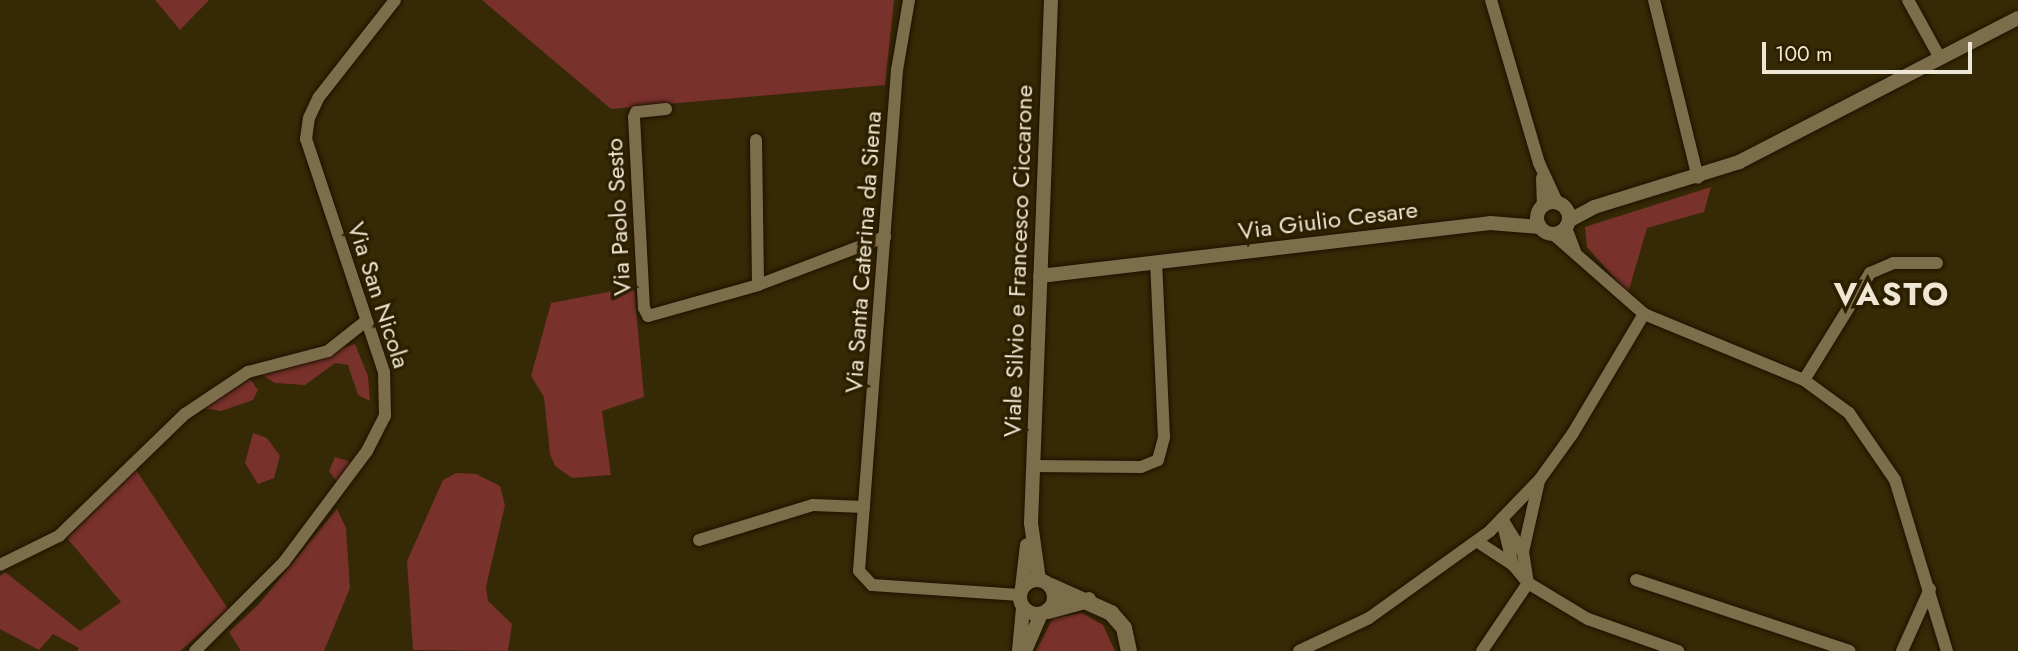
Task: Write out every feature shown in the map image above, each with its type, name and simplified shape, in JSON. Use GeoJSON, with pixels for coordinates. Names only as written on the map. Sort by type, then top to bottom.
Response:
{"type":"FeatureCollection","features":[{"type":"Feature","properties":{"kind":"main road"},"geometry":{"type":"LineString","coordinates":[[1045,583],[1089,600],[1119,621],[1129,651]]}},
{"type":"Feature","properties":{"kind":"main road"},"geometry":{"type":"LineString","coordinates":[[1044,612],[1089,600]]}},
{"type":"Feature","properties":{"kind":"street","name":"Via San Nicola"},"geometry":{"type":"LineString","coordinates":[[194,651],[284,562],[381,427],[387,390],[308,153],[307,128],[319,97],[395,0]]}},
{"type":"Feature","properties":{"kind":"street","name":"Via Santa Caterina da Siena"},"geometry":{"type":"LineString","coordinates":[[909,0],[897,70],[859,571],[873,585],[1021,597]]}},
{"type":"Feature","properties":{"kind":"street","name":"Viale Silvio e Francesco Ciccarone"},"geometry":{"type":"LineString","coordinates":[[1019,651],[1021,597],[1031,523],[1051,0]]}},
{"type":"Feature","properties":{"kind":"street"},"geometry":{"type":"LineString","coordinates":[[1491,0],[1554,216],[1575,253],[1644,314],[1804,380],[1849,413],[1882,456],[1904,503],[1947,651]]}},
{"type":"Feature","properties":{"kind":"street"},"geometry":{"type":"LineString","coordinates":[[1654,0],[1698,178]]}},
{"type":"Feature","properties":{"kind":"street"},"geometry":{"type":"LineString","coordinates":[[1908,0],[1940,58]]}},
{"type":"Feature","properties":{"kind":"street","name":"Via Giulio Cesare"},"geometry":{"type":"LineString","coordinates":[[1040,276],[1506,222],[1554,216],[1594,207],[1698,178],[1739,162],[2018,18]]}},
{"type":"Feature","properties":{"kind":"street","name":"Via Paolo Sesto"},"geometry":{"type":"LineString","coordinates":[[666,109],[636,111],[634,117],[644,308],[648,316],[660,316],[758,285]]}},
{"type":"Feature","properties":{"kind":"street"},"geometry":{"type":"LineString","coordinates":[[756,140],[758,285],[885,237]]}},
{"type":"Feature","properties":{"kind":"street"},"geometry":{"type":"LineString","coordinates":[[1033,466],[1141,467],[1158,460],[1164,437],[1156,263]]}},
{"type":"Feature","properties":{"kind":"street"},"geometry":{"type":"LineString","coordinates":[[1804,380],[1870,273],[1893,263],[1937,263]]}},
{"type":"Feature","properties":{"kind":"street"},"geometry":{"type":"LineString","coordinates":[[1299,651],[1369,618],[1478,542],[1502,519],[1540,479],[1644,314]]}},
{"type":"Feature","properties":{"kind":"street"},"geometry":{"type":"LineString","coordinates":[[0,565],[59,536],[186,414],[248,372],[328,351],[366,321]]}},
{"type":"Feature","properties":{"kind":"street"},"geometry":{"type":"LineString","coordinates":[[1482,651],[1528,583],[1523,552],[1540,479]]}},
{"type":"Feature","properties":{"kind":"street"},"geometry":{"type":"LineString","coordinates":[[699,540],[813,505],[864,507]]}},
{"type":"Feature","properties":{"kind":"street"},"geometry":{"type":"LineString","coordinates":[[1502,519],[1523,552]]}},
{"type":"Feature","properties":{"kind":"street"},"geometry":{"type":"LineString","coordinates":[[1502,519],[1513,565]]}},
{"type":"Feature","properties":{"kind":"street","name":"Viale Silvio e Francesco Ciccarone"},"geometry":{"type":"LineString","coordinates":[[1031,523],[1045,583],[1054,602],[1044,612]]}},
{"type":"Feature","properties":{"kind":"street"},"geometry":{"type":"LineString","coordinates":[[1478,542],[1513,565],[1528,583],[1606,628],[1678,651]]}},
{"type":"Feature","properties":{"kind":"street"},"geometry":{"type":"LineString","coordinates":[[1636,580],[1850,651]]}},
{"type":"Feature","properties":{"kind":"street"},"geometry":{"type":"LineString","coordinates":[[1025,651],[1044,612],[1021,597],[1045,583]]}},
{"type":"Feature","properties":{"kind":"street"},"geometry":{"type":"LineString","coordinates":[[1902,651],[1930,589]]}},
{"type":"Feature","properties":{"kind":"shaded area"},"geometry":{"type":"Polygon","coordinates":[[[155,0],[209,0],[180,30],[155,0]]]}},
{"type":"Feature","properties":{"kind":"shaded area"},"geometry":{"type":"Polygon","coordinates":[[[482,0],[894,0],[885,85],[611,109],[482,0]]]}},
{"type":"Feature","properties":{"kind":"shaded area"},"geometry":{"type":"Polygon","coordinates":[[[1711,187],[1704,212],[1647,228],[1628,293],[1587,247],[1585,227],[1711,187]]]}},
{"type":"Feature","properties":{"kind":"shaded area"},"geometry":{"type":"Polygon","coordinates":[[[634,287],[644,397],[602,411],[611,475],[572,478],[555,466],[550,454],[544,397],[531,376],[551,303],[634,287]]]}},
{"type":"Feature","properties":{"kind":"shaded area"},"geometry":{"type":"Polygon","coordinates":[[[355,344],[368,376],[370,401],[358,395],[348,365],[335,363],[305,385],[275,383],[262,375],[355,344]]]}},
{"type":"Feature","properties":{"kind":"shaded area"},"geometry":{"type":"Polygon","coordinates":[[[250,379],[258,390],[253,400],[221,411],[203,408],[250,379]]]}},
{"type":"Feature","properties":{"kind":"shaded area"},"geometry":{"type":"Polygon","coordinates":[[[253,433],[267,438],[280,456],[274,478],[258,484],[245,463],[253,433]]]}},
{"type":"Feature","properties":{"kind":"shaded area"},"geometry":{"type":"Polygon","coordinates":[[[335,457],[351,462],[337,482],[329,471],[335,457]]]}},
{"type":"Feature","properties":{"kind":"shaded area"},"geometry":{"type":"Polygon","coordinates":[[[136,470],[228,609],[180,651],[77,651],[79,648],[53,634],[39,650],[0,629],[0,576],[5,572],[80,631],[121,602],[67,538],[136,470]]]}},
{"type":"Feature","properties":{"kind":"shaded area"},"geometry":{"type":"Polygon","coordinates":[[[456,473],[476,474],[500,486],[505,505],[486,587],[488,601],[512,624],[508,651],[413,650],[407,561],[443,480],[456,473]]]}},
{"type":"Feature","properties":{"kind":"shaded area"},"geometry":{"type":"Polygon","coordinates":[[[337,509],[346,528],[350,588],[324,651],[241,651],[229,632],[258,605],[337,509]]]}},
{"type":"Feature","properties":{"kind":"shaded area"},"geometry":{"type":"Polygon","coordinates":[[[1082,613],[1103,625],[1115,651],[1036,651],[1053,618],[1082,613]]]}},
{"type":"Feature","properties":{"kind":"district","name":"VASTO"},"geometry":{"type":"Point","coordinates":[1892,294]}}]}
